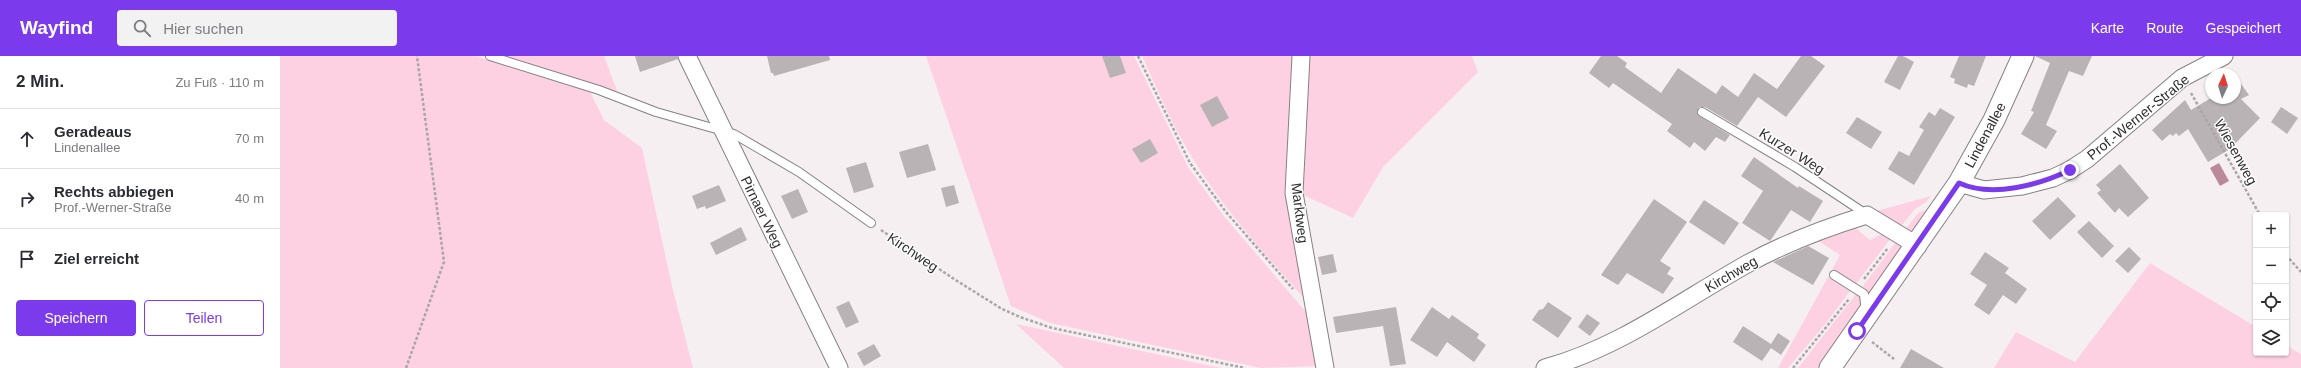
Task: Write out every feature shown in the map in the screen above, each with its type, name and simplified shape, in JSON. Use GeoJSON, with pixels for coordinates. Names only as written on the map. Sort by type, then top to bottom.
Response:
{"type":"FeatureCollection","features":[{"type":"Feature","properties":{"kind":"street","name":"Pirnaer Weg"},"geometry":{"type":"LineString","coordinates":[[686,56],[839,368]]}},
{"type":"Feature","properties":{"kind":"street","name":"Marktweg"},"geometry":{"type":"LineString","coordinates":[[1301,56],[1294,193],[1325,368]]}},
{"type":"Feature","properties":{"kind":"street","name":"Lindenallee"},"geometry":{"type":"LineString","coordinates":[[1830,368],[1918,246],[1959,183],[1994,120],[2023,56]]}},
{"type":"Feature","properties":{"kind":"street","name":"Prof.-Werner-Straße"},"geometry":{"type":"LineString","coordinates":[[1959,183],[1984,190],[2022,186],[2064,173],[2087,158],[2182,78],[2224,56]]}},
{"type":"Feature","properties":{"kind":"street"},"geometry":{"type":"LineString","coordinates":[[1867,215],[1918,246]]}},
{"type":"Feature","properties":{"kind":"street","name":"Kirchweg"},"geometry":{"type":"LineString","coordinates":[[1545,368],[1609,345],[1747,264],[1804,235],[1867,215]]}},
{"type":"Feature","properties":{"kind":"lane"},"geometry":{"type":"LineString","coordinates":[[490,56],[599,90],[656,112],[734,134],[799,172],[871,223]]}},
{"type":"Feature","properties":{"kind":"lane","name":"Kurzer Weg"},"geometry":{"type":"LineString","coordinates":[[1702,112],[1795,167],[1867,215]]}},
{"type":"Feature","properties":{"kind":"lane"},"geometry":{"type":"LineString","coordinates":[[1834,275],[1864,294],[1865,304],[1872,310]]}},
{"type":"Feature","properties":{"kind":"path"},"geometry":{"type":"LineString","coordinates":[[406,368],[444,262],[417,56]]}},
{"type":"Feature","properties":{"kind":"path"},"geometry":{"type":"LineString","coordinates":[[1138,56],[1190,163],[1226,212],[1296,293]]}},
{"type":"Feature","properties":{"kind":"path","name":"Wiesenweg"},"geometry":{"type":"LineString","coordinates":[[2182,78],[2258,212]]}},
{"type":"Feature","properties":{"kind":"path","name":"Kirchweg"},"geometry":{"type":"LineString","coordinates":[[871,223],[954,279],[1002,309],[1020,317],[1052,328],[1245,368]]}},
{"type":"Feature","properties":{"kind":"path"},"geometry":{"type":"LineString","coordinates":[[1793,368],[1831,324],[1898,234]]}},
{"type":"Feature","properties":{"kind":"path"},"geometry":{"type":"LineString","coordinates":[[2289,258],[2301,272]]}},
{"type":"Feature","properties":{"kind":"path"},"geometry":{"type":"LineString","coordinates":[[1857,331],[1894,359]]}},
{"type":"Feature","properties":{"kind":"shaded area"},"geometry":{"type":"Polygon","coordinates":[[[280,56],[475,56],[590,92],[604,120],[642,148],[672,286],[693,368],[280,368],[280,56]]]}},
{"type":"Feature","properties":{"kind":"shaded area"},"geometry":{"type":"Polygon","coordinates":[[[504,56],[604,56],[618,93],[504,56]]]}},
{"type":"Feature","properties":{"kind":"shaded area"},"geometry":{"type":"Polygon","coordinates":[[[926,56],[1134,56],[1188,167],[1223,215],[1312,319],[1317,366],[1261,368],[1050,323],[1011,306],[926,56]]]}},
{"type":"Feature","properties":{"kind":"shaded area"},"geometry":{"type":"Polygon","coordinates":[[[1142,56],[1296,56],[1290,192],[1311,306],[1279,271],[1234,217],[1206,179],[1179,134],[1142,56]]]}},
{"type":"Feature","properties":{"kind":"shaded area"},"geometry":{"type":"Polygon","coordinates":[[[1306,56],[1472,56],[1478,72],[1383,167],[1353,218],[1301,194],[1306,56]]]}},
{"type":"Feature","properties":{"kind":"shaded area"},"geometry":{"type":"Polygon","coordinates":[[[2219,163],[2229,181],[2220,186],[2210,168],[2219,163]]]}},
{"type":"Feature","properties":{"kind":"shaded area"},"geometry":{"type":"Polygon","coordinates":[[[1931,196],[1925,203],[1915,209],[1899,229],[1873,212],[1931,196]]]}},
{"type":"Feature","properties":{"kind":"shaded area"},"geometry":{"type":"Polygon","coordinates":[[[1927,210],[1913,238],[1904,231],[1918,213],[1927,210]]]}},
{"type":"Feature","properties":{"kind":"shaded area"},"geometry":{"type":"Polygon","coordinates":[[[1851,224],[1870,240],[1884,233],[1891,238],[1856,284],[1832,270],[1840,255],[1811,236],[1851,224]]]}},
{"type":"Feature","properties":{"kind":"shaded area"},"geometry":{"type":"Polygon","coordinates":[[[1896,242],[1902,247],[1870,299],[1863,286],[1896,242]]]}},
{"type":"Feature","properties":{"kind":"shaded area"},"geometry":{"type":"Polygon","coordinates":[[[2150,263],[2253,325],[2253,356],[2289,356],[2289,347],[2301,354],[2301,368],[1994,368],[2016,332],[2075,362],[2150,263]]]}},
{"type":"Feature","properties":{"kind":"shaded area"},"geometry":{"type":"Polygon","coordinates":[[[1828,277],[1850,291],[1827,322],[1788,368],[1778,368],[1828,277]]]}},
{"type":"Feature","properties":{"kind":"shaded area"},"geometry":{"type":"Polygon","coordinates":[[[1856,294],[1862,297],[1863,310],[1822,368],[1798,368],[1856,294]]]}},
{"type":"Feature","properties":{"kind":"shaded area"},"geometry":{"type":"Polygon","coordinates":[[[1016,324],[1221,368],[1064,368],[1016,324]]]}},
{"type":"Feature","properties":{"kind":"building"},"geometry":{"type":"Polygon","coordinates":[[[635,56],[677,56],[678,59],[640,72],[635,56]]]}},
{"type":"Feature","properties":{"kind":"building"},"geometry":{"type":"Polygon","coordinates":[[[767,56],[829,56],[830,60],[774,76],[773,73],[771,73],[767,56]]]}},
{"type":"Feature","properties":{"kind":"building"},"geometry":{"type":"Polygon","coordinates":[[[1102,56],[1120,56],[1126,73],[1110,78],[1102,56]]]}},
{"type":"Feature","properties":{"kind":"building"},"geometry":{"type":"Polygon","coordinates":[[[1601,56],[1617,56],[1627,63],[1625,67],[1661,93],[1678,68],[1716,94],[1722,85],[1738,97],[1754,73],[1777,89],[1801,56],[1811,56],[1825,66],[1786,117],[1758,97],[1737,126],[1705,107],[1699,107],[1697,112],[1699,116],[1730,135],[1725,142],[1716,137],[1705,151],[1694,142],[1690,148],[1667,131],[1672,124],[1613,83],[1609,88],[1589,73],[1601,56]]]}},
{"type":"Feature","properties":{"kind":"building"},"geometry":{"type":"Polygon","coordinates":[[[1898,56],[1903,56],[1914,62],[1900,90],[1884,82],[1898,56]]]}},
{"type":"Feature","properties":{"kind":"building"},"geometry":{"type":"Polygon","coordinates":[[[1959,56],[1986,56],[1974,86],[1968,84],[1967,88],[1954,83],[1955,79],[1950,77],[1959,56]]]}},
{"type":"Feature","properties":{"kind":"building"},"geometry":{"type":"Polygon","coordinates":[[[2035,56],[2092,56],[2083,76],[2069,71],[2046,125],[2057,131],[2046,149],[2021,134],[2034,112],[2031,111],[2050,63],[2035,56]]]}},
{"type":"Feature","properties":{"kind":"building"},"geometry":{"type":"Polygon","coordinates":[[[2241,84],[2249,95],[2241,99],[2241,84]]]}},
{"type":"Feature","properties":{"kind":"building"},"geometry":{"type":"Polygon","coordinates":[[[1217,96],[1229,118],[1212,127],[1200,105],[1217,96]]]}},
{"type":"Feature","properties":{"kind":"building"},"geometry":{"type":"Polygon","coordinates":[[[2241,99],[2260,118],[2230,149],[2208,162],[2188,129],[2179,136],[2176,133],[2173,136],[2170,134],[2162,141],[2152,130],[2185,100],[2191,110],[2205,102],[2205,104],[2241,104],[2241,99]]]}},
{"type":"Feature","properties":{"kind":"building"},"geometry":{"type":"Polygon","coordinates":[[[2281,107],[2298,118],[2287,134],[2271,122],[2281,107]]]}},
{"type":"Feature","properties":{"kind":"building"},"geometry":{"type":"Polygon","coordinates":[[[1940,108],[1955,117],[1914,185],[1888,169],[1899,151],[1909,156],[1924,130],[1919,127],[1929,112],[1935,116],[1940,108]]]}},
{"type":"Feature","properties":{"kind":"building"},"geometry":{"type":"Polygon","coordinates":[[[1857,117],[1882,132],[1871,149],[1846,133],[1857,117]]]}},
{"type":"Feature","properties":{"kind":"building"},"geometry":{"type":"Polygon","coordinates":[[[1150,139],[1158,153],[1141,163],[1132,149],[1150,139]]]}},
{"type":"Feature","properties":{"kind":"building"},"geometry":{"type":"Polygon","coordinates":[[[928,144],[936,170],[907,178],[899,152],[928,144]]]}},
{"type":"Feature","properties":{"kind":"building"},"geometry":{"type":"Polygon","coordinates":[[[1754,157],[1798,188],[1799,186],[1823,201],[1810,222],[1791,210],[1770,241],[1742,223],[1763,191],[1741,176],[1754,157]]]}},
{"type":"Feature","properties":{"kind":"building"},"geometry":{"type":"Polygon","coordinates":[[[866,162],[874,187],[854,193],[846,168],[866,162]]]}},
{"type":"Feature","properties":{"kind":"building"},"geometry":{"type":"Polygon","coordinates":[[[2120,164],[2149,198],[2128,217],[2119,208],[2115,213],[2097,193],[2101,190],[2096,185],[2120,164]]]}},
{"type":"Feature","properties":{"kind":"building"},"geometry":{"type":"Polygon","coordinates":[[[719,185],[726,201],[706,209],[705,206],[697,209],[692,196],[719,185]]]}},
{"type":"Feature","properties":{"kind":"building"},"geometry":{"type":"Polygon","coordinates":[[[954,185],[959,203],[946,207],[941,188],[954,185]]]}},
{"type":"Feature","properties":{"kind":"building"},"geometry":{"type":"Polygon","coordinates":[[[798,189],[808,212],[792,219],[781,196],[798,189]]]}},
{"type":"Feature","properties":{"kind":"building"},"geometry":{"type":"Polygon","coordinates":[[[2058,197],[2076,216],[2050,240],[2032,221],[2058,197]]]}},
{"type":"Feature","properties":{"kind":"building"},"geometry":{"type":"Polygon","coordinates":[[[1654,199],[1687,222],[1660,261],[1671,268],[1667,274],[1674,278],[1663,294],[1627,273],[1618,285],[1601,275],[1654,199]]]}},
{"type":"Feature","properties":{"kind":"building"},"geometry":{"type":"Polygon","coordinates":[[[1704,200],[1739,223],[1724,245],[1689,222],[1704,200]]]}},
{"type":"Feature","properties":{"kind":"building"},"geometry":{"type":"Polygon","coordinates":[[[2089,221],[2114,246],[2102,258],[2077,232],[2089,221]]]}},
{"type":"Feature","properties":{"kind":"building"},"geometry":{"type":"Polygon","coordinates":[[[741,227],[747,240],[716,255],[710,243],[741,227]]]}},
{"type":"Feature","properties":{"kind":"building"},"geometry":{"type":"Polygon","coordinates":[[[1808,246],[1829,258],[1813,285],[1773,262],[1808,246]]]}},
{"type":"Feature","properties":{"kind":"building"},"geometry":{"type":"Polygon","coordinates":[[[2129,247],[2141,259],[2128,273],[2115,261],[2129,247]]]}},
{"type":"Feature","properties":{"kind":"building"},"geometry":{"type":"Polygon","coordinates":[[[1985,252],[2009,268],[2005,273],[2027,289],[2016,304],[2003,295],[1989,315],[1974,305],[1987,285],[1970,274],[1985,252]]]}},
{"type":"Feature","properties":{"kind":"building"},"geometry":{"type":"Polygon","coordinates":[[[1333,254],[1337,272],[1322,275],[1318,257],[1333,254]]]}},
{"type":"Feature","properties":{"kind":"building"},"geometry":{"type":"Polygon","coordinates":[[[849,301],[859,322],[846,328],[836,307],[849,301]]]}},
{"type":"Feature","properties":{"kind":"building"},"geometry":{"type":"Polygon","coordinates":[[[1548,302],[1572,318],[1558,338],[1532,320],[1539,310],[1543,309],[1548,302]]]}},
{"type":"Feature","properties":{"kind":"building"},"geometry":{"type":"Polygon","coordinates":[[[1396,307],[1406,364],[1390,366],[1383,326],[1336,333],[1333,317],[1396,307]]]}},
{"type":"Feature","properties":{"kind":"building"},"geometry":{"type":"Polygon","coordinates":[[[1432,307],[1449,319],[1452,315],[1479,334],[1477,338],[1486,345],[1474,362],[1447,342],[1437,357],[1410,340],[1432,307]]]}},
{"type":"Feature","properties":{"kind":"building"},"geometry":{"type":"Polygon","coordinates":[[[1587,314],[1600,323],[1590,336],[1578,327],[1587,314]]]}},
{"type":"Feature","properties":{"kind":"building"},"geometry":{"type":"Polygon","coordinates":[[[1743,326],[1771,344],[1778,333],[1790,341],[1781,355],[1771,348],[1762,361],[1733,342],[1743,326]]]}},
{"type":"Feature","properties":{"kind":"building"},"geometry":{"type":"Polygon","coordinates":[[[874,344],[881,356],[864,366],[857,353],[874,344]]]}},
{"type":"Feature","properties":{"kind":"building"},"geometry":{"type":"Polygon","coordinates":[[[1911,349],[1944,368],[1900,368],[1911,349]]]}},
{"type":"Feature","properties":{"kind":"route"},"geometry":{"type":"LineString","coordinates":[[1857,331],[1918,246],[1959,183],[1968,187],[1984,190],[2022,186],[2053,178],[2070,170]]}}]}
